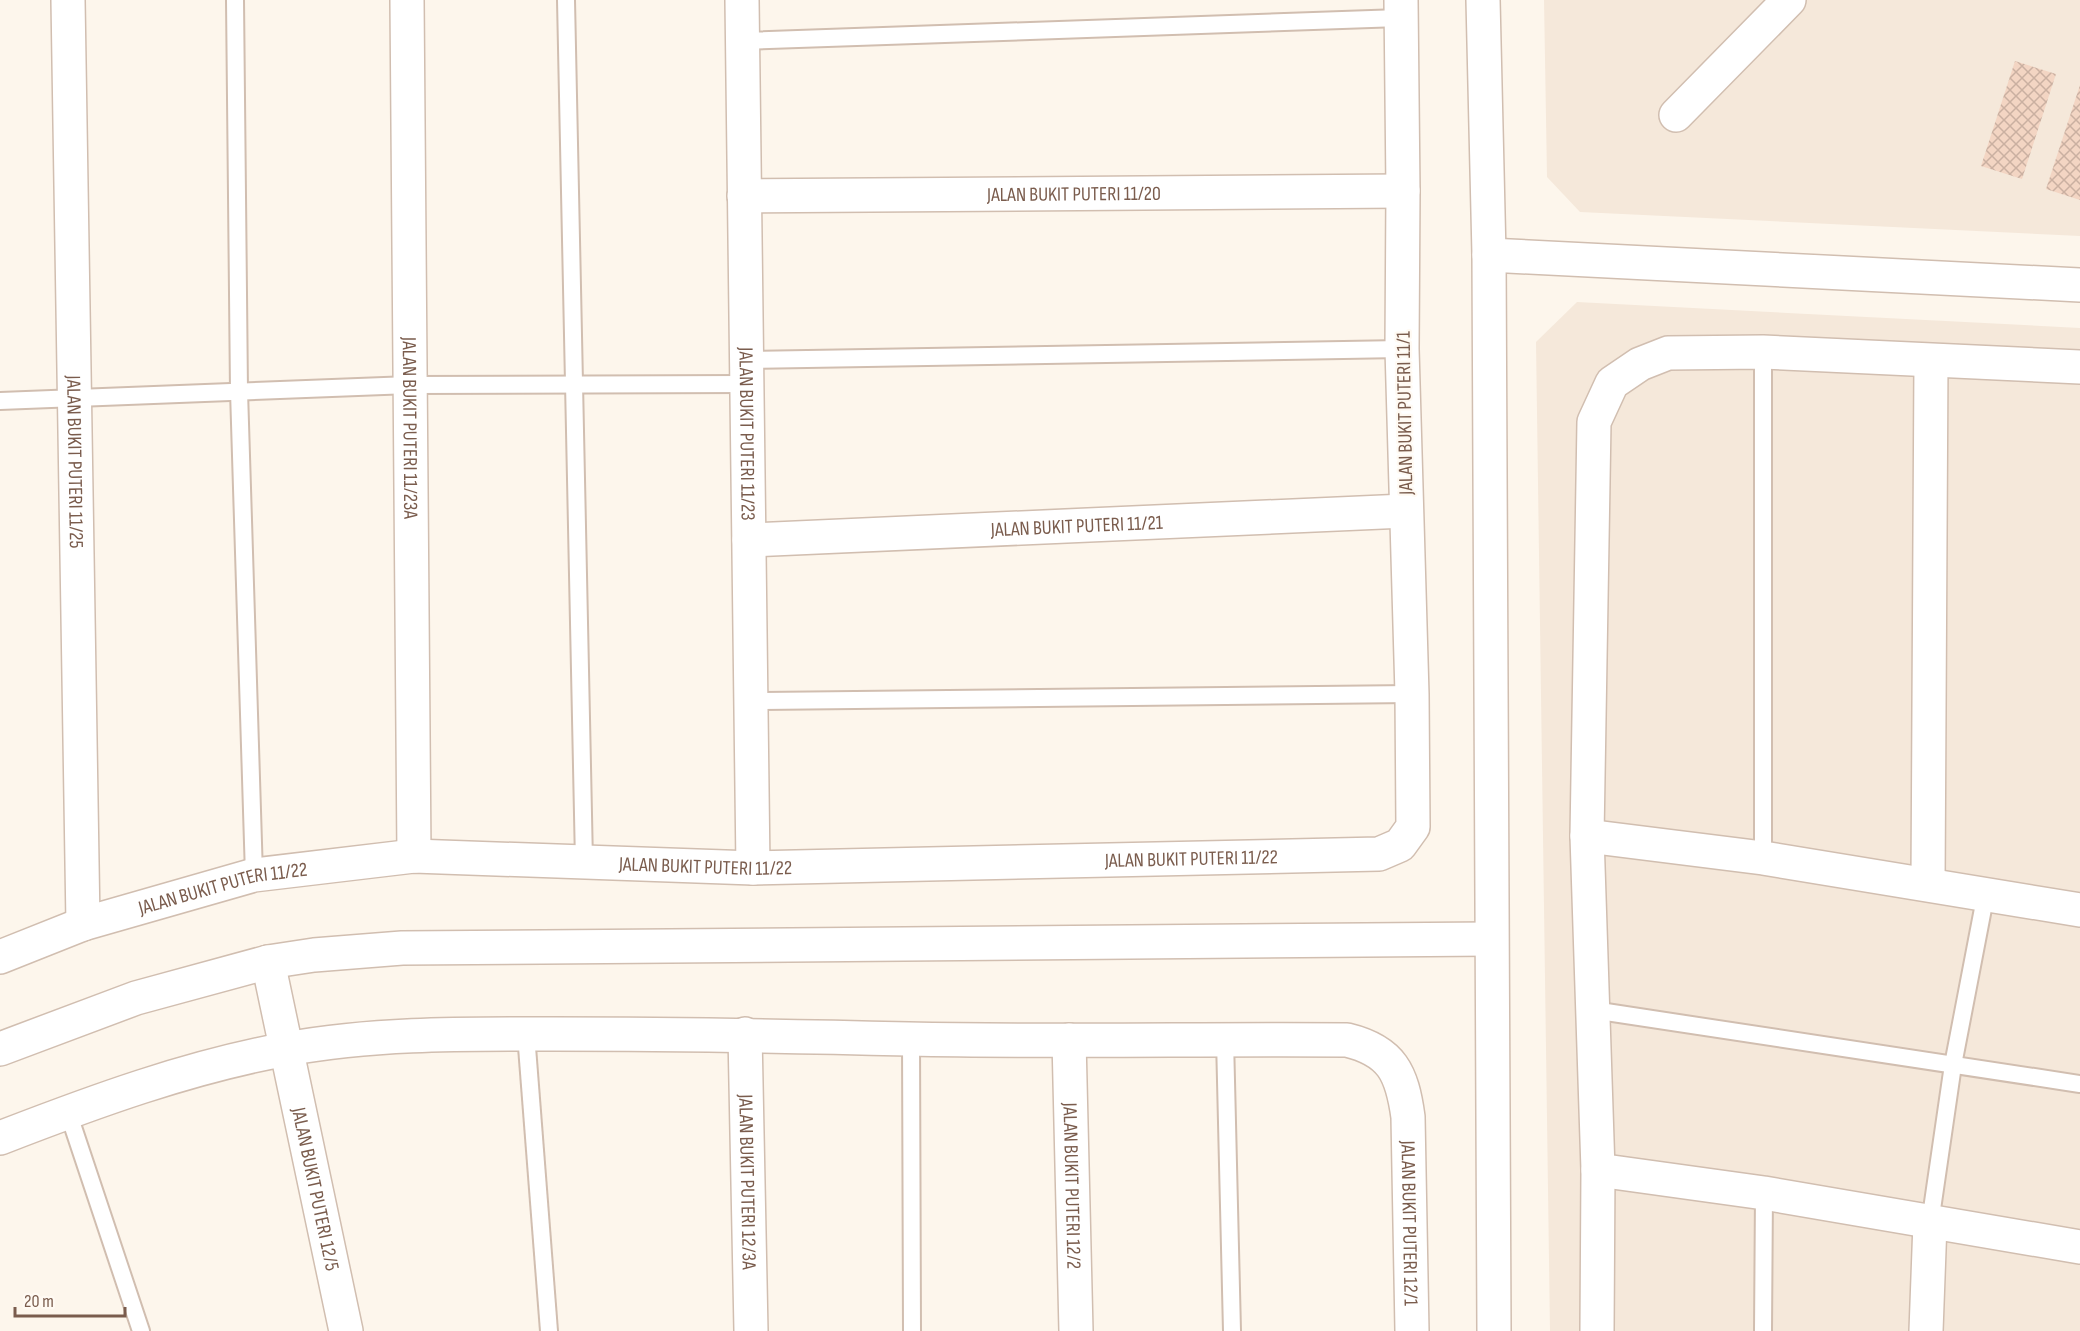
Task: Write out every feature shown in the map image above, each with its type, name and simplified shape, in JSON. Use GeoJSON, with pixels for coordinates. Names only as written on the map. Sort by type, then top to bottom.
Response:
{"type":"FeatureCollection","features":[{"type":"Feature","properties":{"kind":"street","name":"JALAN BUKIT PUTERI 11/25"},"geometry":{"type":"LineString","coordinates":[[68,0],[83,924]]}},
{"type":"Feature","properties":{"kind":"street","name":"JALAN BUKIT PUTERI 11/23A"},"geometry":{"type":"LineString","coordinates":[[407,0],[414,856]]}},
{"type":"Feature","properties":{"kind":"street","name":"JALAN BUKIT PUTERI 11/23"},"geometry":{"type":"LineString","coordinates":[[742,0],[753,868]]}},
{"type":"Feature","properties":{"kind":"street"},"geometry":{"type":"LineString","coordinates":[[1483,0],[1489,255],[1494,1331]]}},
{"type":"Feature","properties":{"kind":"street"},"geometry":{"type":"LineString","coordinates":[[1676,115],[1789,0]]}},
{"type":"Feature","properties":{"kind":"street","name":"JALAN BUKIT PUTERI 11/1"},"geometry":{"type":"LineString","coordinates":[[1400,9],[1403,191],[1402,349],[1412,694],[1413,827]]}},
{"type":"Feature","properties":{"kind":"street","name":"JALAN BUKIT PUTERI 11/20"},"geometry":{"type":"LineString","coordinates":[[744,196],[1403,191]]}},
{"type":"Feature","properties":{"kind":"street"},"geometry":{"type":"LineString","coordinates":[[1489,255],[2080,285]]}},
{"type":"Feature","properties":{"kind":"street"},"geometry":{"type":"LineString","coordinates":[[1597,1331],[1599,1170],[1587,837],[1594,422],[1612,383],[1640,364],[1668,353],[1763,352],[2080,367]]}},
{"type":"Feature","properties":{"kind":"street"},"geometry":{"type":"LineString","coordinates":[[1928,883],[1931,361]]}},
{"type":"Feature","properties":{"kind":"street","name":"JALAN BUKIT PUTERI 11/21"},"geometry":{"type":"LineString","coordinates":[[749,540],[1405,511]]}},
{"type":"Feature","properties":{"kind":"street","name":"JALAN BUKIT PUTERI 11/22"},"geometry":{"type":"LineString","coordinates":[[0,957],[83,924],[254,875],[414,856],[753,868],[1378,854],[1400,845],[1413,827]]}},
{"type":"Feature","properties":{"kind":"street"},"geometry":{"type":"LineString","coordinates":[[1587,837],[1763,858],[1928,883],[2080,910]]}},
{"type":"Feature","properties":{"kind":"street"},"geometry":{"type":"LineString","coordinates":[[0,1050],[136,998],[268,962],[314,955],[402,948],[1491,939]]}},
{"type":"Feature","properties":{"kind":"street","name":"JALAN BUKIT PUTERI 12/5"},"geometry":{"type":"LineString","coordinates":[[268,962],[346,1331]]}},
{"type":"Feature","properties":{"kind":"street","name":"JALAN BUKIT PUTERI 12/1"},"geometry":{"type":"LineString","coordinates":[[0,1138],[164,1079],[288,1049],[361,1039],[526,1034],[745,1034],[911,1039],[1347,1040],[1368,1045],[1383,1054],[1394,1068],[1404,1088],[1408,1117],[1412,1331]]}},
{"type":"Feature","properties":{"kind":"street","name":"JALAN BUKIT PUTERI 12/3A"},"geometry":{"type":"LineString","coordinates":[[745,1034],[751,1331]]}},
{"type":"Feature","properties":{"kind":"street","name":"JALAN BUKIT PUTERI 12/2"},"geometry":{"type":"LineString","coordinates":[[1069,1040],[1076,1331]]}},
{"type":"Feature","properties":{"kind":"street"},"geometry":{"type":"LineString","coordinates":[[1599,1170],[1764,1193],[2080,1247]]}},
{"type":"Feature","properties":{"kind":"street"},"geometry":{"type":"LineString","coordinates":[[1926,1331],[1930,1223]]}},
{"type":"Feature","properties":{"kind":"lane"},"geometry":{"type":"LineString","coordinates":[[235,0],[239,391],[254,875]]}},
{"type":"Feature","properties":{"kind":"lane"},"geometry":{"type":"LineString","coordinates":[[566,0],[584,862]]}},
{"type":"Feature","properties":{"kind":"lane"},"geometry":{"type":"LineString","coordinates":[[743,41],[1400,9]]}},
{"type":"Feature","properties":{"kind":"lane"},"geometry":{"type":"LineString","coordinates":[[0,401],[410,385],[574,384],[747,372],[1402,349]]}},
{"type":"Feature","properties":{"kind":"lane"},"geometry":{"type":"LineString","coordinates":[[1763,352],[1763,858]]}},
{"type":"Feature","properties":{"kind":"lane"},"geometry":{"type":"LineString","coordinates":[[751,701],[1412,694]]}},
{"type":"Feature","properties":{"kind":"lane"},"geometry":{"type":"LineString","coordinates":[[1930,1223],[1953,1065],[1986,893]]}},
{"type":"Feature","properties":{"kind":"lane"},"geometry":{"type":"LineString","coordinates":[[1593,1010],[2080,1084]]}},
{"type":"Feature","properties":{"kind":"lane"},"geometry":{"type":"LineString","coordinates":[[526,1034],[549,1331]]}},
{"type":"Feature","properties":{"kind":"lane"},"geometry":{"type":"LineString","coordinates":[[911,1039],[912,1331]]}},
{"type":"Feature","properties":{"kind":"lane"},"geometry":{"type":"LineString","coordinates":[[1225,1039],[1232,1331]]}},
{"type":"Feature","properties":{"kind":"lane"},"geometry":{"type":"LineString","coordinates":[[68,1112],[141,1331]]}},
{"type":"Feature","properties":{"kind":"lane"},"geometry":{"type":"LineString","coordinates":[[1763,1331],[1764,1193]]}},
{"type":"Feature","properties":{"kind":"shaded area"},"geometry":{"type":"Polygon","coordinates":[[[1544,0],[2080,0],[2080,236],[1580,212],[1547,177],[1544,0]]]}},
{"type":"Feature","properties":{"kind":"shaded area"},"geometry":{"type":"Polygon","coordinates":[[[1577,302],[2080,328],[2080,1331],[1550,1331],[1536,342],[1577,302]]]}},
{"type":"Feature","properties":{"kind":"building"},"geometry":{"type":"Polygon","coordinates":[[[2015,61],[2056,74],[2022,179],[1981,166],[2015,61]]]}},
{"type":"Feature","properties":{"kind":"building"},"geometry":{"type":"Polygon","coordinates":[[[2080,85],[2080,200],[2046,189],[2080,85]]]}}]}
